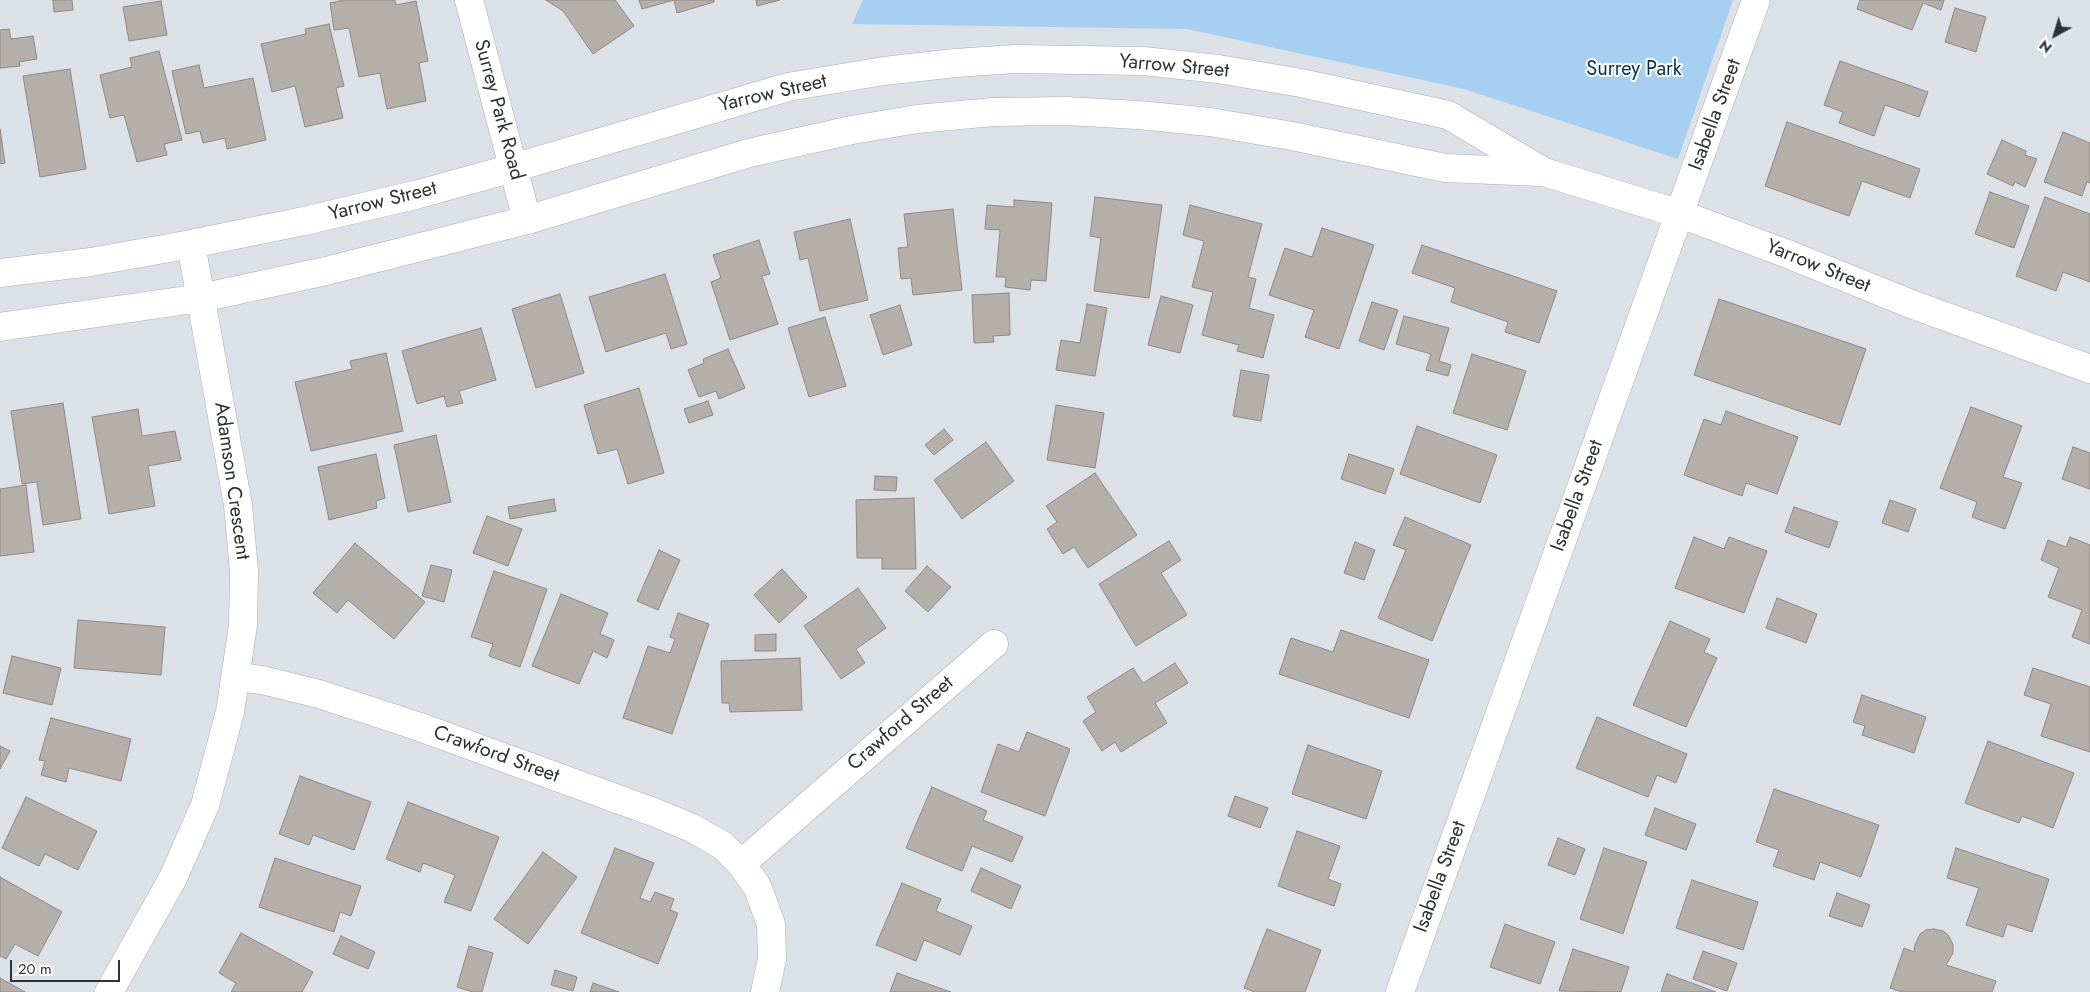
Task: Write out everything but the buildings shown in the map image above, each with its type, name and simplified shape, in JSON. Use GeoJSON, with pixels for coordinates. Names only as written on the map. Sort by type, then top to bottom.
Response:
{"type":"FeatureCollection","features":[{"type":"Feature","properties":{"kind":"street","name":"Surrey Park Road"},"geometry":{"type":"LineString","coordinates":[[469,0],[527,220]]}},
{"type":"Feature","properties":{"kind":"street","name":"Isabella Street"},"geometry":{"type":"LineString","coordinates":[[1400,992],[1756,0]]}},
{"type":"Feature","properties":{"kind":"street","name":"Yarrow Street"},"geometry":{"type":"LineString","coordinates":[[0,273],[91,262],[304,221],[418,194],[513,168],[788,87],[929,65],[1015,59],[1143,61],[1218,69],[1301,83],[1448,115],[1544,172],[1680,214],[1785,253],[1911,304],[2090,369]]}},
{"type":"Feature","properties":{"kind":"street","name":"Yarrow Street"},"geometry":{"type":"LineString","coordinates":[[0,327],[201,298],[334,269],[527,220],[758,151],[852,130],[908,121],[993,112],[1066,111],[1138,114],[1210,122],[1292,136],[1446,168],[1544,172]]}},
{"type":"Feature","properties":{"kind":"street","name":"Adamson Crescent"},"geometry":{"type":"LineString","coordinates":[[109,992],[173,878],[205,805],[220,750],[236,677],[243,625],[244,572],[238,505],[191,244]]}},
{"type":"Feature","properties":{"kind":"street","name":"Crawford Street"},"geometry":{"type":"LineString","coordinates":[[741,864],[994,644]]}},
{"type":"Feature","properties":{"kind":"street","name":"Crawford Street"},"geometry":{"type":"LineString","coordinates":[[236,677],[262,680],[319,694],[417,726],[692,828],[722,845],[741,864],[757,886],[771,924],[772,959],[765,992]]}},
{"type":"Feature","properties":{"kind":"green space","name":"Surrey Park"},"geometry":{"type":"Polygon","coordinates":[[[863,0],[1733,0],[1678,159],[1464,89],[1187,29],[852,24],[863,0]]]}}]}
